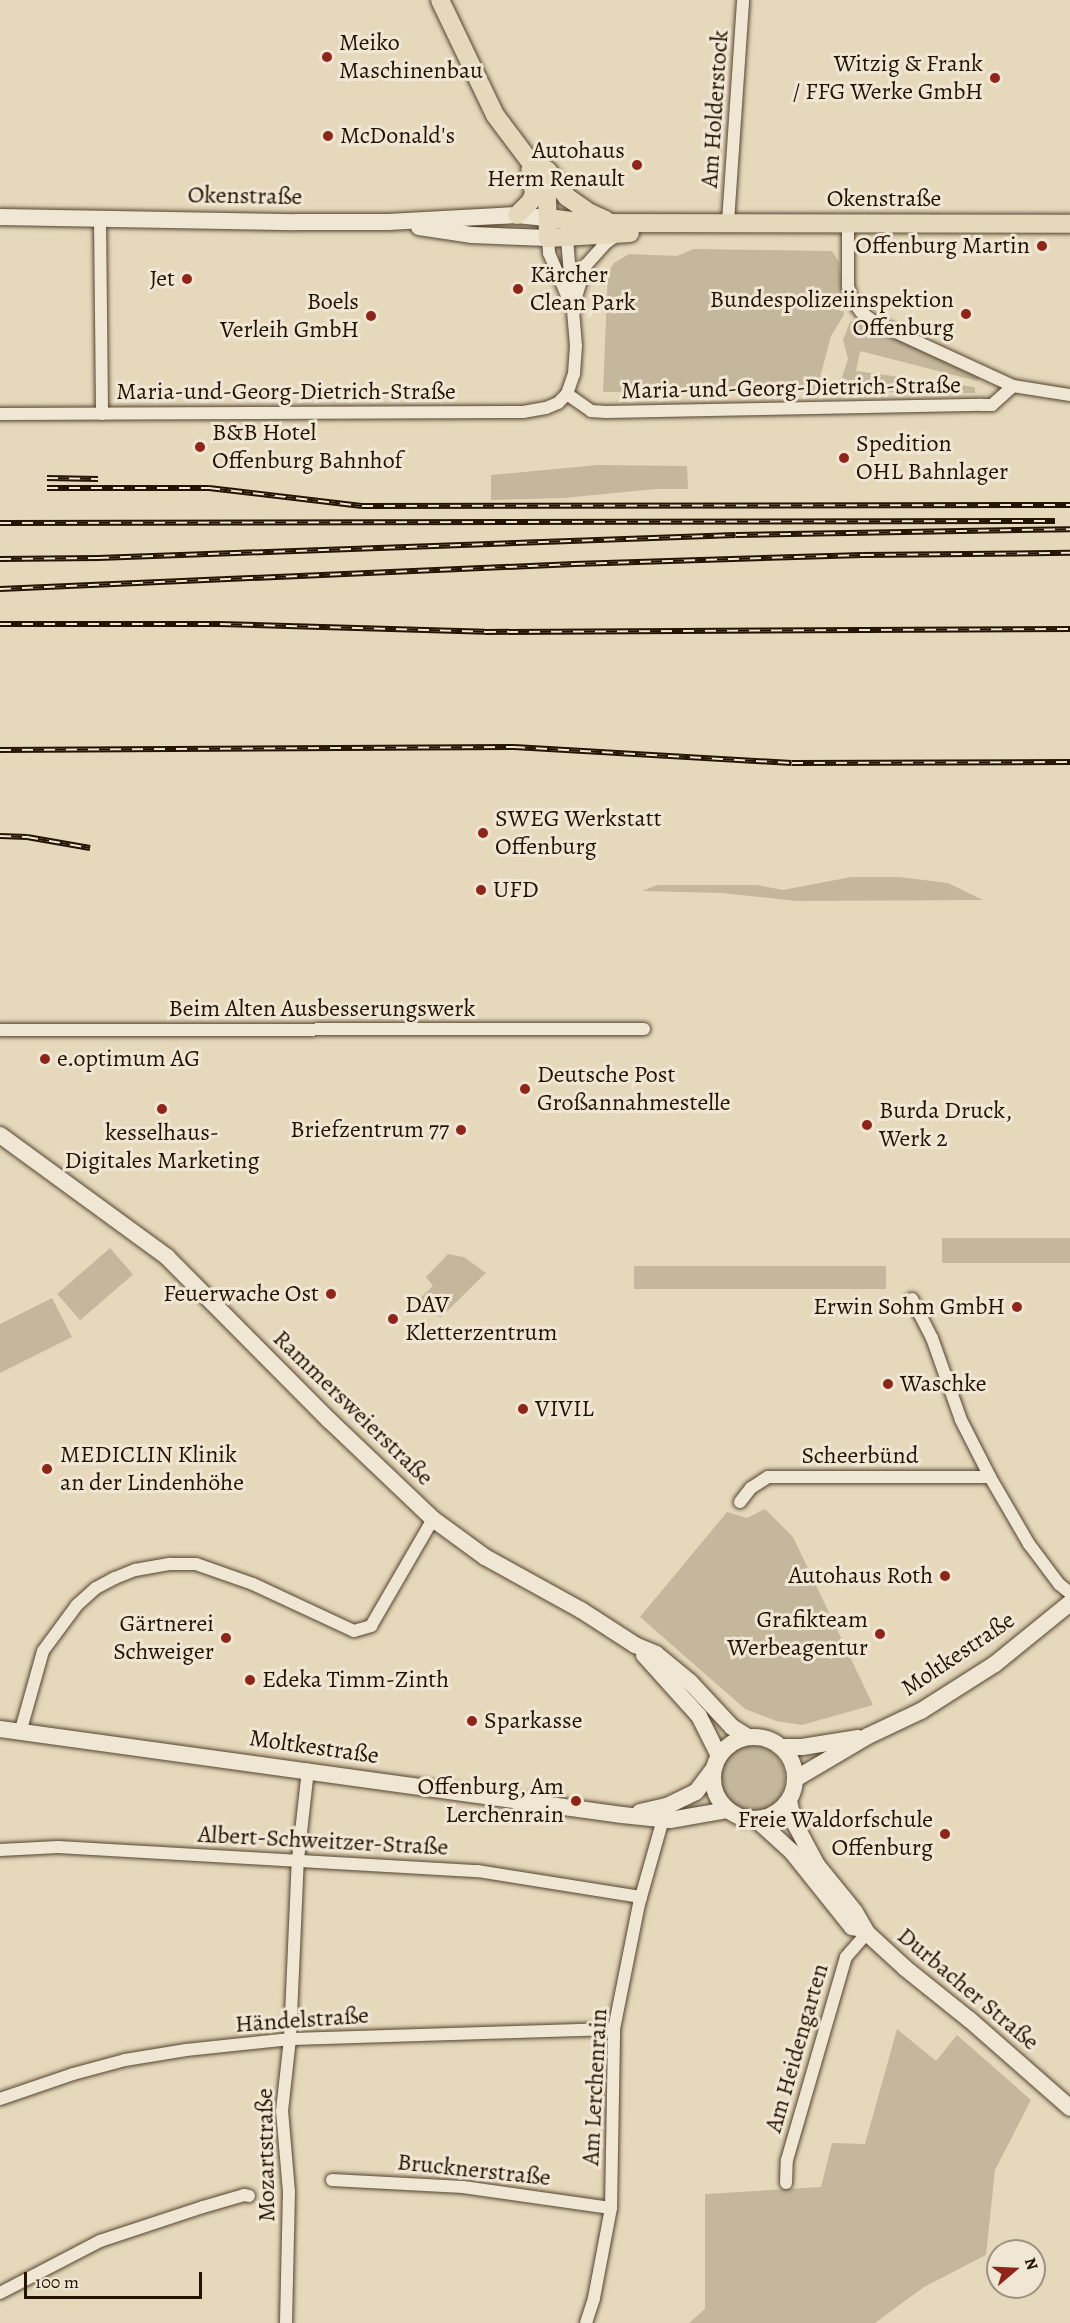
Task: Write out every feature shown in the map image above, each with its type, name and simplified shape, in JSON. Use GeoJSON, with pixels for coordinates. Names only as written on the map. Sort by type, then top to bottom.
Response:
{"type":"FeatureCollection","features":[{"type":"Feature","properties":{"kind":"main road"},"geometry":{"type":"LineString","coordinates":[[440,0],[495,115],[528,156],[540,175],[547,194],[548,238]]}},
{"type":"Feature","properties":{"kind":"main road"},"geometry":{"type":"LineString","coordinates":[[528,156],[548,171],[567,197],[618,229]]}},
{"type":"Feature","properties":{"kind":"main road"},"geometry":{"type":"LineString","coordinates":[[517,215],[530,202],[534,194],[528,156]]}},
{"type":"Feature","properties":{"kind":"main road"},"geometry":{"type":"LineString","coordinates":[[567,197],[567,231]]}},
{"type":"Feature","properties":{"kind":"main road","name":"Okenstraße"},"geometry":{"type":"LineString","coordinates":[[548,218],[567,231]]}},
{"type":"Feature","properties":{"kind":"main road","name":"Okenstraße"},"geometry":{"type":"LineString","coordinates":[[548,238],[567,231],[697,222],[1070,224]]}},
{"type":"Feature","properties":{"kind":"street","name":"Am Holderstock"},"geometry":{"type":"LineString","coordinates":[[728,222],[743,0]]}},
{"type":"Feature","properties":{"kind":"street","name":"Okenstraße"},"geometry":{"type":"LineString","coordinates":[[0,217],[388,222],[517,215],[548,218]]}},
{"type":"Feature","properties":{"kind":"street"},"geometry":{"type":"LineString","coordinates":[[100,218],[102,414]]}},
{"type":"Feature","properties":{"kind":"street","name":"Okenstraße"},"geometry":{"type":"LineString","coordinates":[[388,222],[472,235],[548,238]]}},
{"type":"Feature","properties":{"kind":"street"},"geometry":{"type":"LineString","coordinates":[[848,223],[848,286],[852,300],[861,312],[874,322],[1013,386],[1070,395]]}},
{"type":"Feature","properties":{"kind":"street"},"geometry":{"type":"LineString","coordinates":[[574,310],[586,265],[618,229]]}},
{"type":"Feature","properties":{"kind":"street"},"geometry":{"type":"LineString","coordinates":[[567,231],[576,346],[574,374],[567,394]]}},
{"type":"Feature","properties":{"kind":"street"},"geometry":{"type":"LineString","coordinates":[[548,238],[549,253],[574,310]]}},
{"type":"Feature","properties":{"kind":"street","name":"Maria-und-Georg-Dietrich-Straße"},"geometry":{"type":"LineString","coordinates":[[0,414],[523,412],[546,408],[558,403],[567,394],[591,411],[606,412],[992,405],[1013,386]]}},
{"type":"Feature","properties":{"kind":"street","name":"Beim Alten Ausbesserungswerk"},"geometry":{"type":"LineString","coordinates":[[0,1030],[644,1029]]}},
{"type":"Feature","properties":{"kind":"street","name":"Rammersweierstraße"},"geometry":{"type":"LineString","coordinates":[[0,1135],[167,1257],[328,1420],[433,1519],[485,1557],[581,1610],[635,1645],[656,1654],[690,1682],[732,1727],[748,1737]]}},
{"type":"Feature","properties":{"kind":"street"},"geometry":{"type":"LineString","coordinates":[[912,1299],[932,1338],[961,1420],[990,1477],[1029,1544],[1059,1584],[1070,1593]]}},
{"type":"Feature","properties":{"kind":"street","name":"Scheerbünd"},"geometry":{"type":"LineString","coordinates":[[740,1502],[751,1488],[768,1477],[990,1477]]}},
{"type":"Feature","properties":{"kind":"street"},"geometry":{"type":"LineString","coordinates":[[20,1732],[43,1651],[77,1605],[96,1588],[135,1570],[170,1564],[196,1564],[253,1584],[354,1631],[371,1626],[433,1519]]}},
{"type":"Feature","properties":{"kind":"street","name":"Moltkestraße"},"geometry":{"type":"LineString","coordinates":[[795,1779],[868,1736],[921,1711],[994,1664],[1070,1604]]}},
{"type":"Feature","properties":{"kind":"street","name":"Rammersweierstraße"},"geometry":{"type":"LineString","coordinates":[[635,1645],[699,1716],[716,1762]]}},
{"type":"Feature","properties":{"kind":"street","name":"Moltkestraße"},"geometry":{"type":"LineString","coordinates":[[0,1730],[308,1770],[622,1815],[663,1819],[728,1810]]}},
{"type":"Feature","properties":{"kind":"street","name":"Moltkestraße"},"geometry":{"type":"LineString","coordinates":[[782,1747],[802,1747],[868,1736]]}},
{"type":"Feature","properties":{"kind":"street"},"geometry":{"type":"LineString","coordinates":[[748,1737],[766,1738],[782,1747],[792,1761],[795,1779],[789,1801],[778,1812],[757,1820],[738,1816],[728,1810],[715,1791],[716,1762],[731,1743],[748,1737]]}},
{"type":"Feature","properties":{"kind":"street","name":"Moltkestraße"},"geometry":{"type":"LineString","coordinates":[[622,1815],[667,1806],[696,1792],[716,1762]]}},
{"type":"Feature","properties":{"kind":"street","name":"Mozartstraße"},"geometry":{"type":"LineString","coordinates":[[286,2323],[289,2192],[282,2111],[290,2039],[298,1859],[308,1770]]}},
{"type":"Feature","properties":{"kind":"street","name":"Durbacher Straße"},"geometry":{"type":"LineString","coordinates":[[789,1801],[794,1822],[817,1865],[855,1912],[865,1931],[905,1968],[970,2020],[1070,2108]]}},
{"type":"Feature","properties":{"kind":"street","name":"Am Lerchenrain"},"geometry":{"type":"LineString","coordinates":[[586,2323],[594,2298],[611,2208],[614,2029],[641,1897],[663,1819]]}},
{"type":"Feature","properties":{"kind":"street","name":"Durbacher Straße"},"geometry":{"type":"LineString","coordinates":[[757,1820],[792,1852],[852,1926],[865,1931]]}},
{"type":"Feature","properties":{"kind":"street","name":"Albert-Schweitzer-Straße"},"geometry":{"type":"LineString","coordinates":[[0,1850],[57,1847],[478,1871],[641,1897]]}},
{"type":"Feature","properties":{"kind":"street","name":"Am Heidengarten"},"geometry":{"type":"LineString","coordinates":[[786,2183],[787,2160],[846,1957],[865,1931]]}},
{"type":"Feature","properties":{"kind":"street","name":"Händelstraße"},"geometry":{"type":"LineString","coordinates":[[0,2099],[47,2081],[125,2060],[290,2039],[614,2029]]}},
{"type":"Feature","properties":{"kind":"street","name":"Brucknerstraße"},"geometry":{"type":"LineString","coordinates":[[332,2180],[463,2187],[611,2208]]}},
{"type":"Feature","properties":{"kind":"street"},"geometry":{"type":"LineString","coordinates":[[0,2293],[100,2241],[203,2207],[244,2195],[249,2196]]}},
{"type":"Feature","properties":{"kind":"shaded area"},"geometry":{"type":"Polygon","coordinates":[[[693,249],[832,251],[839,262],[844,315],[831,336],[816,393],[603,392],[608,272],[614,263],[629,254],[677,256],[693,249]]]}},
{"type":"Feature","properties":{"kind":"shaded area"},"geometry":{"type":"Polygon","coordinates":[[[856,319],[982,375],[977,381],[860,351],[856,371],[975,387],[975,393],[842,392],[839,386],[848,359],[843,340],[850,322],[856,319]]]}},
{"type":"Feature","properties":{"kind":"shaded area"},"geometry":{"type":"Polygon","coordinates":[[[598,465],[687,466],[688,489],[655,489],[564,498],[491,500],[491,475],[598,465]]]}},
{"type":"Feature","properties":{"kind":"shaded area"},"geometry":{"type":"Polygon","coordinates":[[[851,877],[899,877],[948,883],[983,900],[796,901],[722,893],[642,891],[657,885],[757,885],[783,890],[851,877]]]}},
{"type":"Feature","properties":{"kind":"shaded area"},"geometry":{"type":"Polygon","coordinates":[[[942,1238],[1070,1238],[1070,1263],[942,1263],[942,1238]]]}},
{"type":"Feature","properties":{"kind":"shaded area"},"geometry":{"type":"Polygon","coordinates":[[[110,1248],[133,1274],[80,1320],[57,1294],[110,1248]]]}},
{"type":"Feature","properties":{"kind":"shaded area"},"geometry":{"type":"Polygon","coordinates":[[[448,1254],[464,1257],[486,1273],[440,1318],[420,1298],[433,1286],[426,1277],[448,1254]]]}},
{"type":"Feature","properties":{"kind":"shaded area"},"geometry":{"type":"Polygon","coordinates":[[[634,1266],[886,1266],[886,1289],[634,1289],[634,1266]]]}},
{"type":"Feature","properties":{"kind":"shaded area"},"geometry":{"type":"Polygon","coordinates":[[[52,1298],[72,1337],[0,1373],[0,1324],[52,1298]]]}},
{"type":"Feature","properties":{"kind":"shaded area"},"geometry":{"type":"Polygon","coordinates":[[[765,1509],[793,1537],[873,1705],[802,1725],[776,1721],[745,1709],[640,1617],[727,1512],[747,1518],[765,1509]]]}},
{"type":"Feature","properties":{"kind":"shaded area"},"geometry":{"type":"Polygon","coordinates":[[[758,1745],[770,1751],[779,1760],[785,1772],[783,1792],[775,1803],[758,1813],[744,1813],[727,1803],[719,1792],[717,1772],[727,1755],[738,1747],[758,1745]]]}},
{"type":"Feature","properties":{"kind":"shaded area"},"geometry":{"type":"Polygon","coordinates":[[[897,2029],[936,2061],[957,2035],[1031,2100],[995,2170],[986,2255],[924,2287],[875,2323],[689,2323],[705,2309],[705,2194],[821,2187],[832,2143],[865,2144],[897,2029]]]}},
{"type":"Feature","properties":{"kind":"railway"},"geometry":{"type":"LineString","coordinates":[[47,478],[98,479]]}},
{"type":"Feature","properties":{"kind":"railway"},"geometry":{"type":"LineString","coordinates":[[47,488],[209,488],[362,506],[1070,505]]}},
{"type":"Feature","properties":{"kind":"railway"},"geometry":{"type":"LineString","coordinates":[[0,523],[1055,521]]}},
{"type":"Feature","properties":{"kind":"railway"},"geometry":{"type":"LineString","coordinates":[[0,559],[98,558],[736,535],[1070,529]]}},
{"type":"Feature","properties":{"kind":"railway"},"geometry":{"type":"LineString","coordinates":[[0,589],[574,564],[863,555],[1070,553]]}},
{"type":"Feature","properties":{"kind":"railway"},"geometry":{"type":"LineString","coordinates":[[0,624],[220,624],[485,632],[1070,629]]}},
{"type":"Feature","properties":{"kind":"railway"},"geometry":{"type":"LineString","coordinates":[[0,750],[514,747],[792,763],[1070,762]]}},
{"type":"Feature","properties":{"kind":"railway"},"geometry":{"type":"LineString","coordinates":[[0,836],[27,837],[90,848]]}},
{"type":"Feature","properties":{"kind":"place","name":"Meiko Maschinenbau"},"geometry":{"type":"Point","coordinates":[327,57]}},
{"type":"Feature","properties":{"kind":"place","name":"Witzig & Frank / FFG Werke GmbH"},"geometry":{"type":"Point","coordinates":[995,78]}},
{"type":"Feature","properties":{"kind":"place","name":"McDonald's"},"geometry":{"type":"Point","coordinates":[328,136]}},
{"type":"Feature","properties":{"kind":"place","name":"Autohaus Herm Renault"},"geometry":{"type":"Point","coordinates":[637,165]}},
{"type":"Feature","properties":{"kind":"place","name":"Offenburg Martin"},"geometry":{"type":"Point","coordinates":[1042,246]}},
{"type":"Feature","properties":{"kind":"place","name":"Jet"},"geometry":{"type":"Point","coordinates":[187,279]}},
{"type":"Feature","properties":{"kind":"place","name":"Kärcher Clean Park"},"geometry":{"type":"Point","coordinates":[518,289]}},
{"type":"Feature","properties":{"kind":"place","name":"Bundespolizeiinspektion Offenburg"},"geometry":{"type":"Point","coordinates":[966,314]}},
{"type":"Feature","properties":{"kind":"place","name":"Boels Verleih GmbH"},"geometry":{"type":"Point","coordinates":[371,316]}},
{"type":"Feature","properties":{"kind":"place","name":"B&B Hotel Offenburg Bahnhof"},"geometry":{"type":"Point","coordinates":[200,447]}},
{"type":"Feature","properties":{"kind":"place","name":"Spedition OHL Bahnlager"},"geometry":{"type":"Point","coordinates":[844,458]}},
{"type":"Feature","properties":{"kind":"place","name":"SWEG Werkstatt Offenburg"},"geometry":{"type":"Point","coordinates":[483,833]}},
{"type":"Feature","properties":{"kind":"place","name":"UFD"},"geometry":{"type":"Point","coordinates":[481,890]}},
{"type":"Feature","properties":{"kind":"place","name":"e.optimum AG"},"geometry":{"type":"Point","coordinates":[45,1059]}},
{"type":"Feature","properties":{"kind":"place","name":"Deutsche Post Großannahmestelle"},"geometry":{"type":"Point","coordinates":[525,1089]}},
{"type":"Feature","properties":{"kind":"place","name":"kesselhaus- Digitales Marketing"},"geometry":{"type":"Point","coordinates":[162,1109]}},
{"type":"Feature","properties":{"kind":"place","name":"Burda Druck, Werk 2"},"geometry":{"type":"Point","coordinates":[867,1125]}},
{"type":"Feature","properties":{"kind":"place","name":"Briefzentrum 77"},"geometry":{"type":"Point","coordinates":[461,1130]}},
{"type":"Feature","properties":{"kind":"place","name":"Feuerwache Ost"},"geometry":{"type":"Point","coordinates":[331,1294]}},
{"type":"Feature","properties":{"kind":"place","name":"Erwin Sohm GmbH"},"geometry":{"type":"Point","coordinates":[1017,1307]}},
{"type":"Feature","properties":{"kind":"place","name":"DAV Kletterzentrum"},"geometry":{"type":"Point","coordinates":[393,1319]}},
{"type":"Feature","properties":{"kind":"place","name":"Waschke"},"geometry":{"type":"Point","coordinates":[888,1384]}},
{"type":"Feature","properties":{"kind":"place","name":"VIVIL"},"geometry":{"type":"Point","coordinates":[523,1409]}},
{"type":"Feature","properties":{"kind":"place","name":"MEDICLIN Klinik an der Lindenhöhe"},"geometry":{"type":"Point","coordinates":[47,1469]}},
{"type":"Feature","properties":{"kind":"place","name":"Autohaus Roth"},"geometry":{"type":"Point","coordinates":[945,1576]}},
{"type":"Feature","properties":{"kind":"place","name":"Grafikteam Werbeagentur"},"geometry":{"type":"Point","coordinates":[880,1634]}},
{"type":"Feature","properties":{"kind":"place","name":"Gärtnerei Schweiger"},"geometry":{"type":"Point","coordinates":[226,1638]}},
{"type":"Feature","properties":{"kind":"place","name":"Edeka Timm-Zinth"},"geometry":{"type":"Point","coordinates":[250,1680]}},
{"type":"Feature","properties":{"kind":"place","name":"Sparkasse"},"geometry":{"type":"Point","coordinates":[472,1721]}},
{"type":"Feature","properties":{"kind":"place","name":"Offenburg, Am Lerchenrain"},"geometry":{"type":"Point","coordinates":[576,1801]}},
{"type":"Feature","properties":{"kind":"place","name":"Freie Waldorfschule Offenburg"},"geometry":{"type":"Point","coordinates":[945,1834]}}]}
